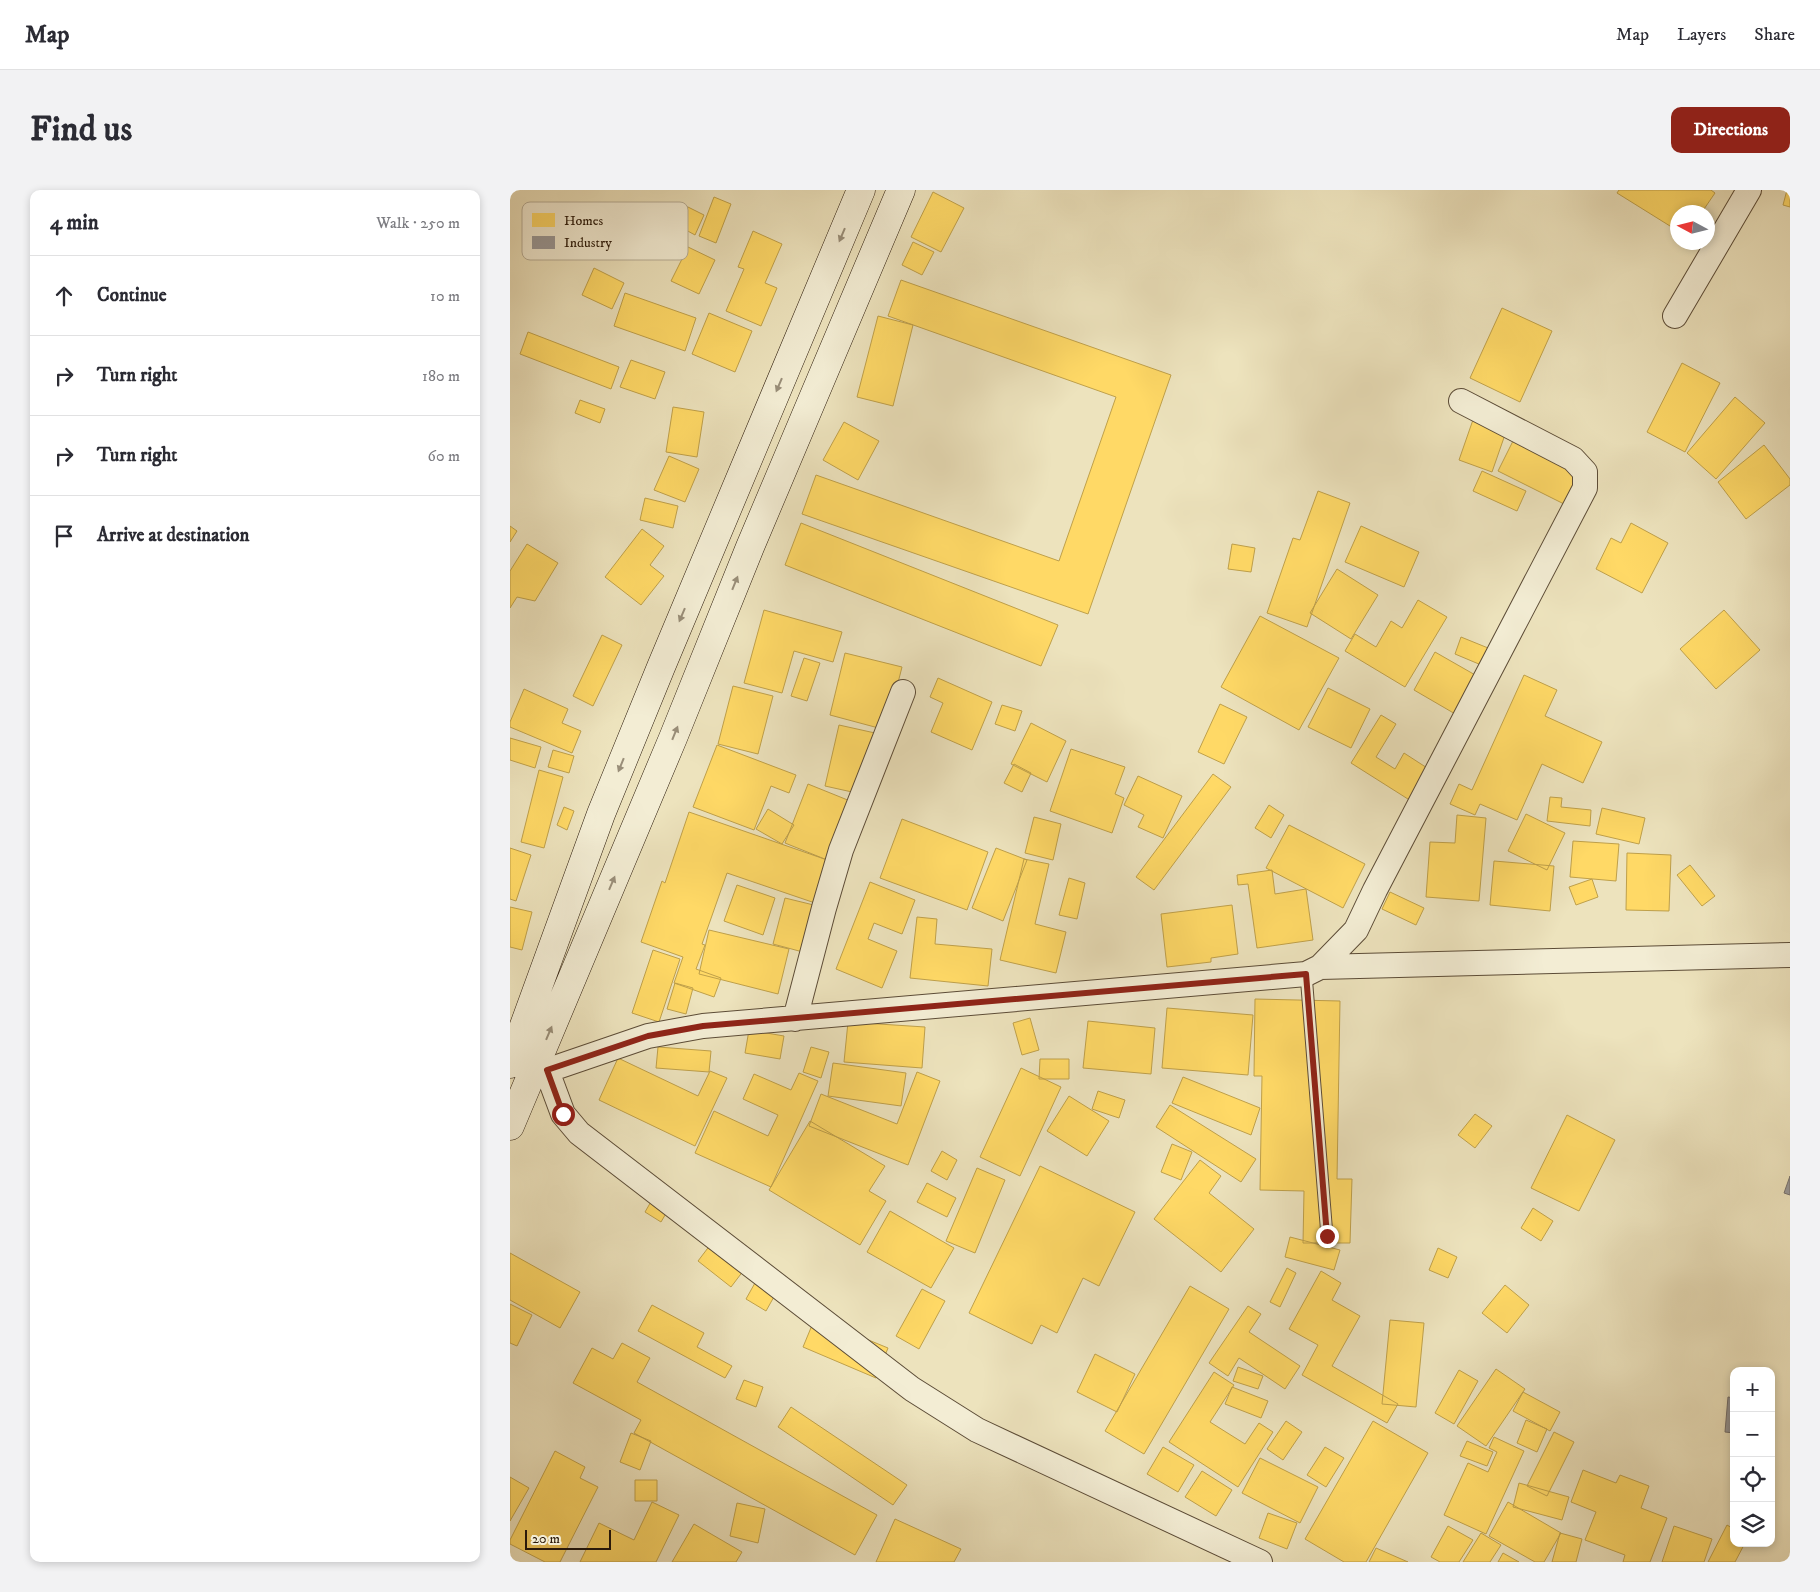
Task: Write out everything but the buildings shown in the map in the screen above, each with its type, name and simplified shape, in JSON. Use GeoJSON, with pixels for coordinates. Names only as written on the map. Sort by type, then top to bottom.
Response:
{"type":"FeatureCollection","features":[{"type":"Feature","properties":{"kind":"main road"},"geometry":{"type":"LineString","coordinates":[[510,1126],[529,1070],[601,814],[660,667],[861,190]]}},
{"type":"Feature","properties":{"kind":"main road"},"geometry":{"type":"LineString","coordinates":[[529,1070],[669,747],[750,547],[901,190]]}},
{"type":"Feature","properties":{"kind":"street"},"geometry":{"type":"LineString","coordinates":[[1675,316],[1749,190]]}},
{"type":"Feature","properties":{"kind":"street"},"geometry":{"type":"LineString","coordinates":[[1313,970],[1356,930],[1379,881],[1585,488],[1586,472],[1573,459],[1461,400]]}},
{"type":"Feature","properties":{"kind":"street"},"geometry":{"type":"LineString","coordinates":[[795,1019],[841,850],[903,692]]}},
{"type":"Feature","properties":{"kind":"street"},"geometry":{"type":"LineString","coordinates":[[1260,1562],[976,1430],[912,1389],[579,1132],[529,1070],[648,1036],[703,1026],[1313,970],[1790,956]]}},
{"type":"Feature","properties":{"kind":"lane"},"geometry":{"type":"LineString","coordinates":[[1313,970],[1327,1236]]}},
{"type":"Feature","properties":{"kind":"route"},"geometry":{"type":"LineString","coordinates":[[563,1114],[547,1070],[648,1036],[703,1026],[1306,974],[1327,1236]]}}]}
